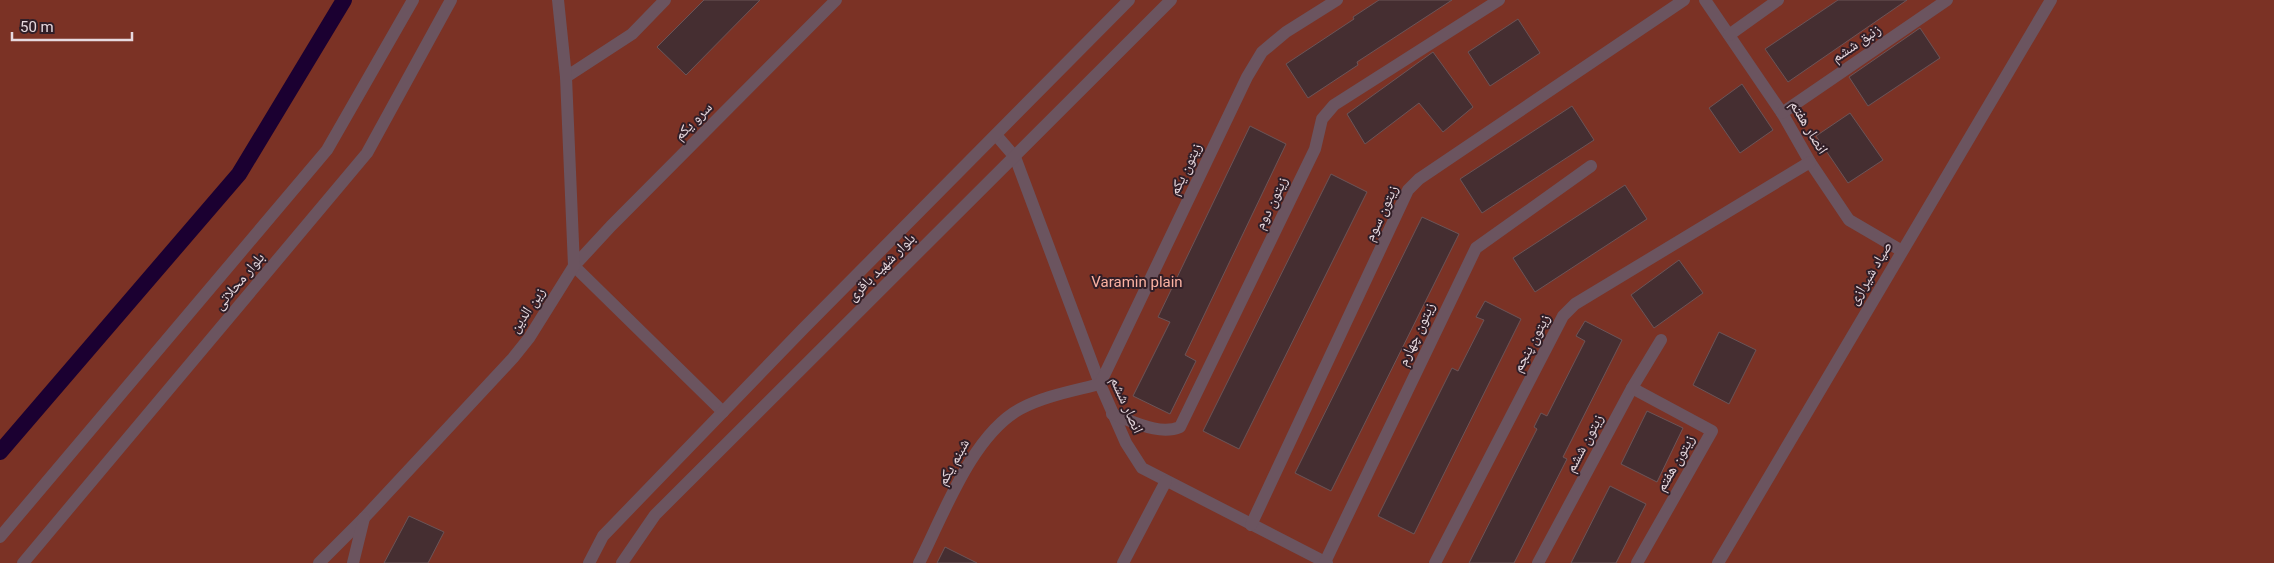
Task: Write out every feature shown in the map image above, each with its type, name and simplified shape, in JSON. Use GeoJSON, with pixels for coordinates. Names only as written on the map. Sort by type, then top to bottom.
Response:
{"type":"FeatureCollection","features":[{"type":"Feature","properties":{"kind":"street","name":"بلوار محلاتی"},"geometry":{"type":"LineString","coordinates":[[0,537],[326,150],[413,0]]}},
{"type":"Feature","properties":{"kind":"street","name":"بلوار محلاتی"},"geometry":{"type":"LineString","coordinates":[[23,563],[367,153],[451,0]]}},
{"type":"Feature","properties":{"kind":"street"},"geometry":{"type":"LineString","coordinates":[[558,0],[566,77],[574,266],[723,412]]}},
{"type":"Feature","properties":{"kind":"street"},"geometry":{"type":"LineString","coordinates":[[566,77],[632,34],[665,0]]}},
{"type":"Feature","properties":{"kind":"street","name":"سرو یکم"},"geometry":{"type":"LineString","coordinates":[[574,266],[611,226],[836,0]]}},
{"type":"Feature","properties":{"kind":"street","name":"بلوار شهید باقری"},"geometry":{"type":"LineString","coordinates":[[589,563],[603,536],[1129,0]]}},
{"type":"Feature","properties":{"kind":"street","name":"بلوار شهید باقری"},"geometry":{"type":"LineString","coordinates":[[622,563],[656,515],[1171,0]]}},
{"type":"Feature","properties":{"kind":"street","name":"زیتون یکم"},"geometry":{"type":"LineString","coordinates":[[1100,384],[1246,77],[1262,52],[1286,32],[1337,0]]}},
{"type":"Feature","properties":{"kind":"street","name":"زیتون دوم"},"geometry":{"type":"LineString","coordinates":[[1112,414],[1162,430],[1172,430],[1180,427],[1315,149],[1322,119],[1334,105],[1499,0]]}},
{"type":"Feature","properties":{"kind":"street","name":"زیتون سوم"},"geometry":{"type":"LineString","coordinates":[[1251,525],[1408,190],[1419,179],[1684,0]]}},
{"type":"Feature","properties":{"kind":"street","name":"انصار هفتم"},"geometry":{"type":"LineString","coordinates":[[1705,0],[1782,113],[1810,162],[1848,220],[1902,251]]}},
{"type":"Feature","properties":{"kind":"street"},"geometry":{"type":"LineString","coordinates":[[1729,35],[1778,0]]}},
{"type":"Feature","properties":{"kind":"street","name":"زنبق ششم"},"geometry":{"type":"LineString","coordinates":[[1782,113],[1947,0]]}},
{"type":"Feature","properties":{"kind":"street","name":"صیاد شیرازی"},"geometry":{"type":"LineString","coordinates":[[1718,563],[2051,0]]}},
{"type":"Feature","properties":{"kind":"street"},"geometry":{"type":"LineString","coordinates":[[996,135],[1015,157]]}},
{"type":"Feature","properties":{"kind":"street","name":"انصار ششم"},"geometry":{"type":"LineString","coordinates":[[1015,157],[1112,414],[1142,468],[1326,563]]}},
{"type":"Feature","properties":{"kind":"street","name":"زیتون پنجم"},"geometry":{"type":"LineString","coordinates":[[1435,563],[1563,316],[1575,304],[1810,162]]}},
{"type":"Feature","properties":{"kind":"street","name":"زیتون چهارم"},"geometry":{"type":"LineString","coordinates":[[1326,563],[1476,248],[1592,166]]}},
{"type":"Feature","properties":{"kind":"street","name":"زین الدین"},"geometry":{"type":"LineString","coordinates":[[319,563],[364,518],[513,358],[529,338],[574,266]]}},
{"type":"Feature","properties":{"kind":"street","name":"زیتون ششم"},"geometry":{"type":"LineString","coordinates":[[1538,563],[1632,388],[1661,340]]}},
{"type":"Feature","properties":{"kind":"street","name":"شبنم یکم"},"geometry":{"type":"LineString","coordinates":[[919,563],[978,448],[993,430],[1019,410],[1052,396],[1100,384]]}},
{"type":"Feature","properties":{"kind":"street","name":"زیتون هفتم"},"geometry":{"type":"LineString","coordinates":[[1632,388],[1712,431],[1637,563]]}},
{"type":"Feature","properties":{"kind":"street"},"geometry":{"type":"LineString","coordinates":[[1123,563],[1166,481]]}},
{"type":"Feature","properties":{"kind":"street"},"geometry":{"type":"LineString","coordinates":[[353,563],[364,518]]}},
{"type":"Feature","properties":{"kind":"green space","name":"Varamin plain"},"geometry":{"type":"Polygon","coordinates":[[[0,0],[2274,0],[2274,563],[0,563],[0,0]]]}},
{"type":"Feature","properties":{"kind":"building"},"geometry":{"type":"Polygon","coordinates":[[[704,0],[760,0],[686,75],[657,47],[704,0]]]}},
{"type":"Feature","properties":{"kind":"building"},"geometry":{"type":"Polygon","coordinates":[[[1379,0],[1452,0],[1357,62],[1358,65],[1308,98],[1286,64],[1379,0]]]}},
{"type":"Feature","properties":{"kind":"building"},"geometry":{"type":"Polygon","coordinates":[[[1838,0],[1907,0],[1788,82],[1765,49],[1838,0]]]}},
{"type":"Feature","properties":{"kind":"building"},"geometry":{"type":"Polygon","coordinates":[[[1518,19],[1540,53],[1490,86],[1468,52],[1518,19]]]}},
{"type":"Feature","properties":{"kind":"building"},"geometry":{"type":"Polygon","coordinates":[[[1920,28],[1940,58],[1868,106],[1849,77],[1920,28]]]}},
{"type":"Feature","properties":{"kind":"building"},"geometry":{"type":"Polygon","coordinates":[[[1433,52],[1473,107],[1443,132],[1419,103],[1365,144],[1347,114],[1433,52]]]}},
{"type":"Feature","properties":{"kind":"building"},"geometry":{"type":"Polygon","coordinates":[[[1742,84],[1773,130],[1740,153],[1709,108],[1742,84]]]}},
{"type":"Feature","properties":{"kind":"building"},"geometry":{"type":"Polygon","coordinates":[[[1572,106],[1594,140],[1482,213],[1460,179],[1572,106]]]}},
{"type":"Feature","properties":{"kind":"building"},"geometry":{"type":"Polygon","coordinates":[[[1850,113],[1883,160],[1848,183],[1816,136],[1850,113]]]}},
{"type":"Feature","properties":{"kind":"building"},"geometry":{"type":"Polygon","coordinates":[[[1250,126],[1286,144],[1185,355],[1196,361],[1170,414],[1133,396],[1170,322],[1158,317],[1250,126]]]}},
{"type":"Feature","properties":{"kind":"building"},"geometry":{"type":"Polygon","coordinates":[[[1331,174],[1367,192],[1239,449],[1203,431],[1331,174]]]}},
{"type":"Feature","properties":{"kind":"building"},"geometry":{"type":"Polygon","coordinates":[[[1625,185],[1647,219],[1535,292],[1513,258],[1625,185]]]}},
{"type":"Feature","properties":{"kind":"building"},"geometry":{"type":"Polygon","coordinates":[[[1422,217],[1459,234],[1331,491],[1295,473],[1422,217]]]}},
{"type":"Feature","properties":{"kind":"building"},"geometry":{"type":"Polygon","coordinates":[[[1679,260],[1703,293],[1654,328],[1631,295],[1679,260]]]}},
{"type":"Feature","properties":{"kind":"building"},"geometry":{"type":"Polygon","coordinates":[[[1485,301],[1521,319],[1414,534],[1378,516],[1452,368],[1458,371],[1484,320],[1476,317],[1485,301]]]}},
{"type":"Feature","properties":{"kind":"building"},"geometry":{"type":"Polygon","coordinates":[[[1585,321],[1622,340],[1563,457],[1567,459],[1514,563],[1469,563],[1537,429],[1534,427],[1541,413],[1547,416],[1585,341],[1576,336],[1585,321]]]}},
{"type":"Feature","properties":{"kind":"building"},"geometry":{"type":"Polygon","coordinates":[[[1719,332],[1756,350],[1729,404],[1693,385],[1719,332]]]}},
{"type":"Feature","properties":{"kind":"building"},"geometry":{"type":"Polygon","coordinates":[[[1647,411],[1683,428],[1657,482],[1621,464],[1647,411]]]}},
{"type":"Feature","properties":{"kind":"building"},"geometry":{"type":"Polygon","coordinates":[[[1610,486],[1646,504],[1616,563],[1571,563],[1610,486]]]}},
{"type":"Feature","properties":{"kind":"building"},"geometry":{"type":"Polygon","coordinates":[[[409,516],[444,532],[428,563],[384,563],[409,516]]]}},
{"type":"Feature","properties":{"kind":"building"},"geometry":{"type":"Polygon","coordinates":[[[945,547],[977,563],[937,563],[945,547]]]}},
{"type":"Feature","properties":{"kind":"waterway"},"geometry":{"type":"LineString","coordinates":[[0,452],[239,174],[344,0]]}}]}
